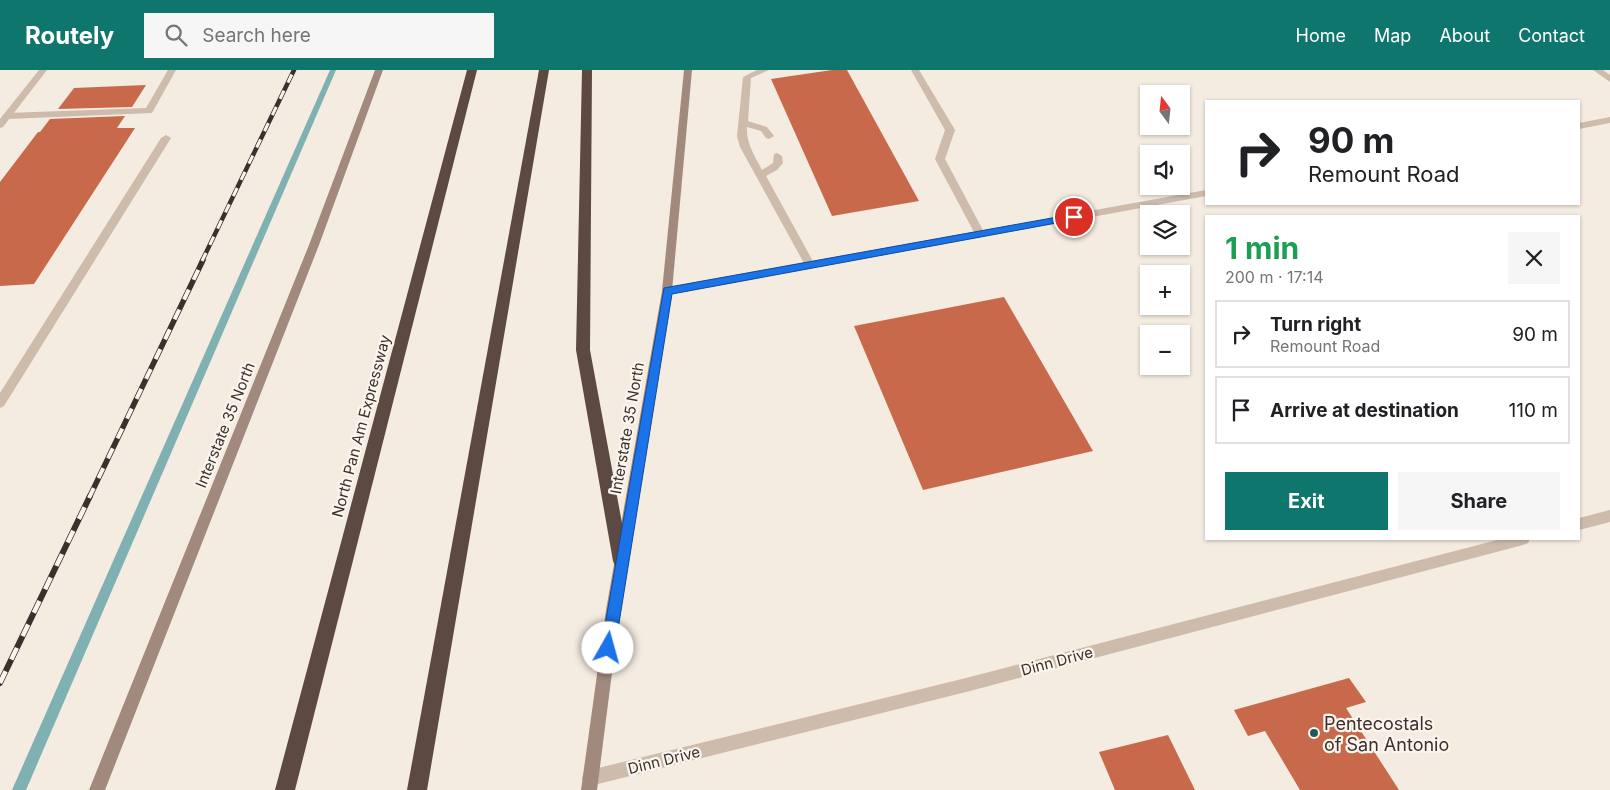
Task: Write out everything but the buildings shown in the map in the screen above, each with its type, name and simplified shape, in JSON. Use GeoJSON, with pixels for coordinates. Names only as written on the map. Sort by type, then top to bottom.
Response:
{"type":"FeatureCollection","features":[{"type":"Feature","properties":{"kind":"highway","name":"North Pan Am Expressway"},"geometry":{"type":"LineString","coordinates":[[285,790],[472,70]]}},
{"type":"Feature","properties":{"kind":"highway"},"geometry":{"type":"LineString","coordinates":[[417,790],[544,70]]}},
{"type":"Feature","properties":{"kind":"highway"},"geometry":{"type":"LineString","coordinates":[[587,70],[584,350],[621,561]]}},
{"type":"Feature","properties":{"kind":"main road","name":"Interstate 35 North"},"geometry":{"type":"LineString","coordinates":[[97,790],[314,246],[379,70]]}},
{"type":"Feature","properties":{"kind":"main road","name":"Interstate 35 North"},"geometry":{"type":"LineString","coordinates":[[590,784],[613,610],[667,291],[688,70]]}},
{"type":"Feature","properties":{"kind":"street"},"geometry":{"type":"LineString","coordinates":[[0,124],[44,70]]}},
{"type":"Feature","properties":{"kind":"street"},"geometry":{"type":"LineString","coordinates":[[7,116],[149,111],[172,70]]}},
{"type":"Feature","properties":{"kind":"street"},"geometry":{"type":"LineString","coordinates":[[765,70],[747,77],[742,136],[745,147],[759,175],[810,265]]}},
{"type":"Feature","properties":{"kind":"street"},"geometry":{"type":"LineString","coordinates":[[915,70],[950,130],[940,159],[980,234]]}},
{"type":"Feature","properties":{"kind":"street"},"geometry":{"type":"LineString","coordinates":[[1597,70],[1610,78]]}},
{"type":"Feature","properties":{"kind":"street"},"geometry":{"type":"LineString","coordinates":[[1580,126],[1610,120]]}},
{"type":"Feature","properties":{"kind":"street"},"geometry":{"type":"LineString","coordinates":[[743,122],[764,129],[769,136]]}},
{"type":"Feature","properties":{"kind":"street"},"geometry":{"type":"LineString","coordinates":[[0,403],[166,138]]}},
{"type":"Feature","properties":{"kind":"street"},"geometry":{"type":"LineString","coordinates":[[759,175],[774,168],[778,163],[777,156]]}},
{"type":"Feature","properties":{"kind":"street"},"geometry":{"type":"LineString","coordinates":[[667,291],[1205,193]]}},
{"type":"Feature","properties":{"kind":"street"},"geometry":{"type":"LineString","coordinates":[[1580,524],[1610,516]]}},
{"type":"Feature","properties":{"kind":"street","name":"Dinn Drive"},"geometry":{"type":"LineString","coordinates":[[590,784],[1519,540]]}},
{"type":"Feature","properties":{"kind":"waterway"},"geometry":{"type":"LineString","coordinates":[[19,790],[333,70]]}},
{"type":"Feature","properties":{"kind":"railway"},"geometry":{"type":"LineString","coordinates":[[202,261],[294,70]]}},
{"type":"Feature","properties":{"kind":"railway"},"geometry":{"type":"LineString","coordinates":[[89,498],[203,260]]}},
{"type":"Feature","properties":{"kind":"railway"},"geometry":{"type":"LineString","coordinates":[[0,683],[90,496]]}},
{"type":"Feature","properties":{"kind":"place","name":"Pentecostals of San Antonio"},"geometry":{"type":"Point","coordinates":[1314,733]}},
{"type":"Feature","properties":{"kind":"route"},"geometry":{"type":"LineString","coordinates":[[608,648],[667,291],[1074,217]]}}]}
